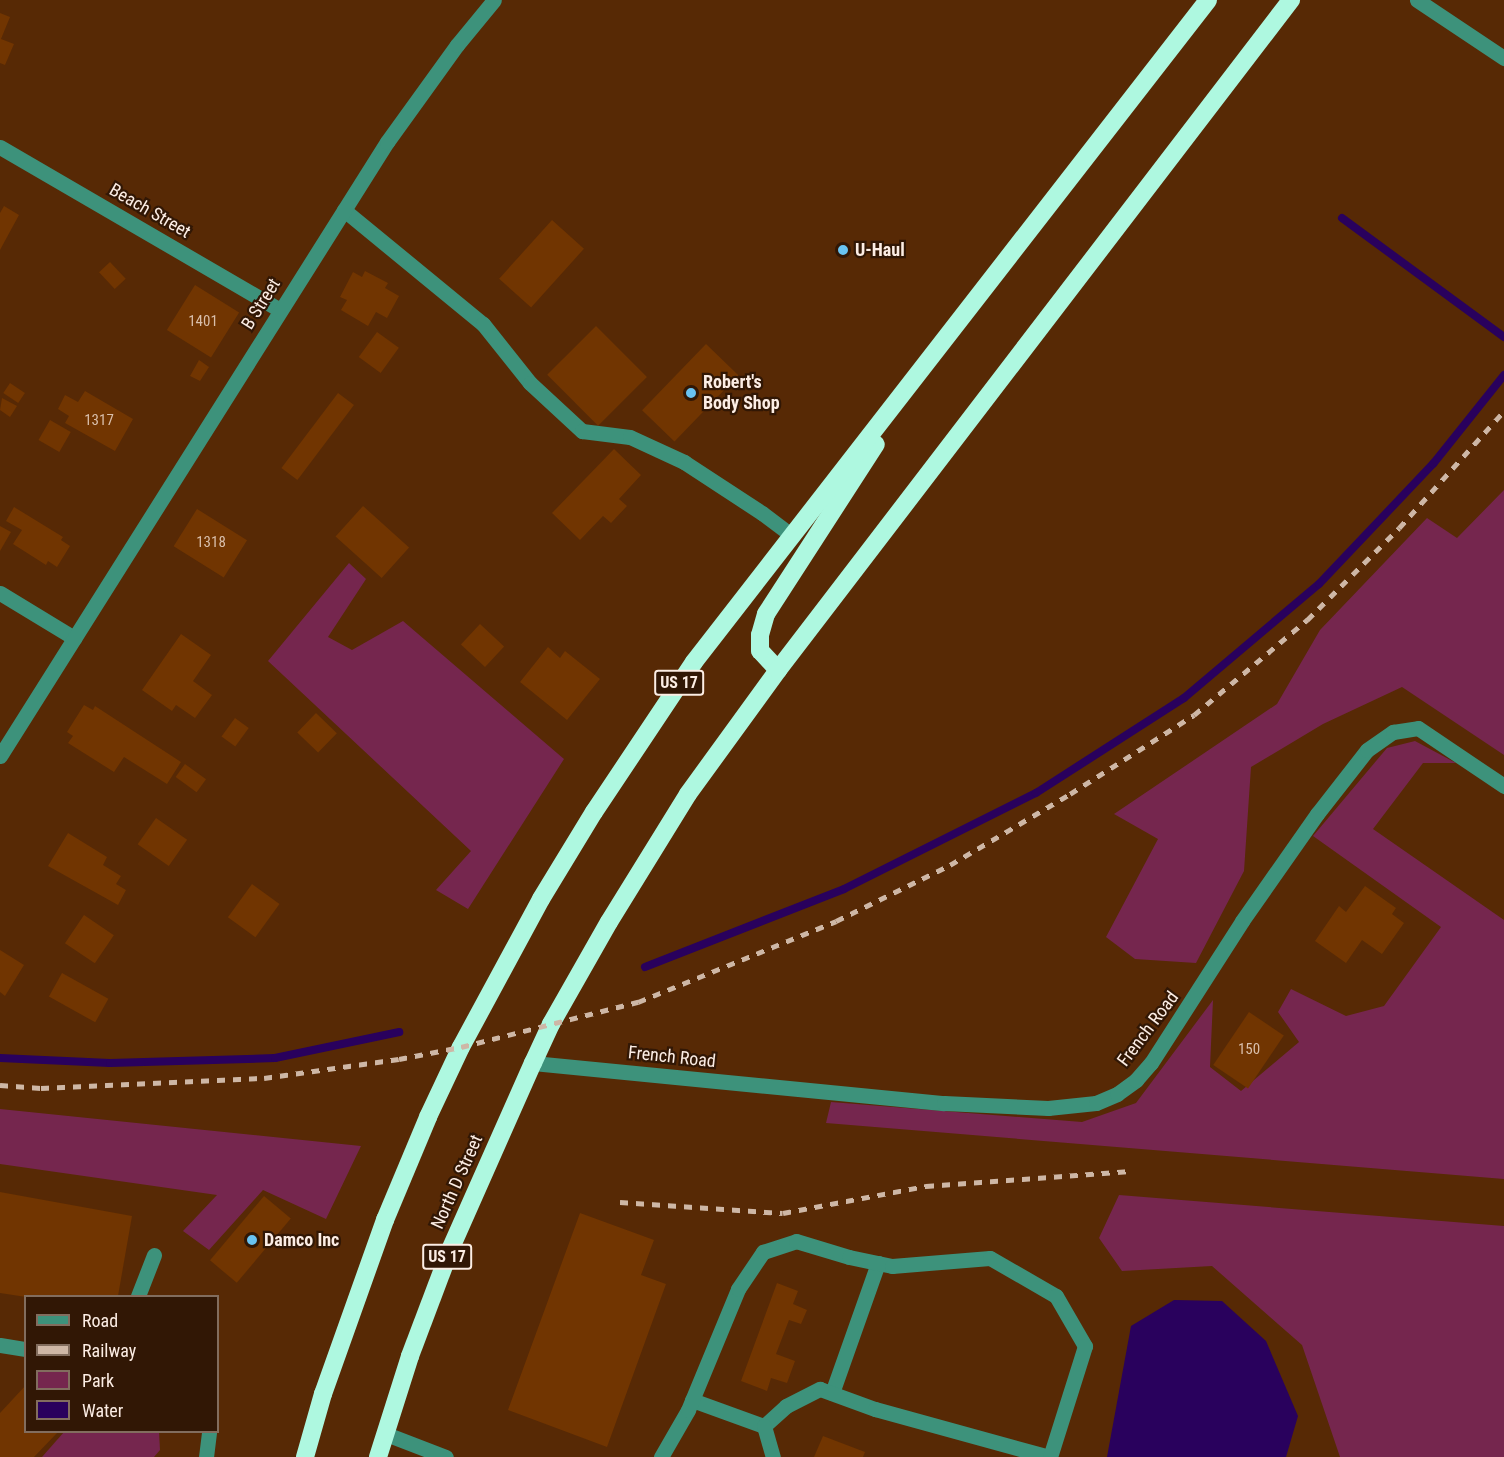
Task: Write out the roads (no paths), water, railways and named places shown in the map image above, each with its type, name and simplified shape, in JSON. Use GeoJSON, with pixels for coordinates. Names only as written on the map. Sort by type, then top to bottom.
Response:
{"type":"FeatureCollection","features":[{"type":"Feature","properties":{"kind":"highway","name":"US 17"},"geometry":{"type":"LineString","coordinates":[[305,1457],[323,1394],[385,1220],[428,1117],[461,1047],[541,899],[642,738],[694,662],[1208,0]]}},
{"type":"Feature","properties":{"kind":"highway"},"geometry":{"type":"LineString","coordinates":[[1236,74],[1276,0]]}},
{"type":"Feature","properties":{"kind":"highway","name":"US 17"},"geometry":{"type":"LineString","coordinates":[[532,1062],[550,1024],[609,922],[688,794],[778,670],[1291,0]]}},
{"type":"Feature","properties":{"kind":"highway"},"geometry":{"type":"LineString","coordinates":[[778,670],[760,651],[760,635],[766,614],[936,349]]}},
{"type":"Feature","properties":{"kind":"highway","name":"North D Street"},"geometry":{"type":"LineString","coordinates":[[378,1457],[410,1356],[450,1250],[532,1062]]}},
{"type":"Feature","properties":{"kind":"street","name":"B Street"},"geometry":{"type":"LineString","coordinates":[[0,756],[394,133],[457,45],[494,0]]}},
{"type":"Feature","properties":{"kind":"street"},"geometry":{"type":"LineString","coordinates":[[1417,0],[1504,58]]}},
{"type":"Feature","properties":{"kind":"street","name":"Beach Street"},"geometry":{"type":"LineString","coordinates":[[0,147],[280,310]]}},
{"type":"Feature","properties":{"kind":"street"},"geometry":{"type":"LineString","coordinates":[[344,210],[483,324],[530,383],[582,430],[630,437],[684,462],[762,513],[792,536]]}},
{"type":"Feature","properties":{"kind":"street"},"geometry":{"type":"LineString","coordinates":[[0,593],[74,638]]}},
{"type":"Feature","properties":{"kind":"street","name":"French Road"},"geometry":{"type":"LineString","coordinates":[[532,1062],[944,1103],[1048,1108],[1096,1102],[1126,1087],[1151,1063],[1242,921],[1317,814],[1367,750],[1393,732],[1418,728],[1504,786]]}},
{"type":"Feature","properties":{"kind":"street"},"geometry":{"type":"LineString","coordinates":[[661,1457],[692,1400],[738,1289],[764,1252],[796,1241],[892,1266],[990,1258],[1056,1296],[1085,1346],[1050,1457],[875,1409],[820,1389],[786,1406],[764,1426]]}},
{"type":"Feature","properties":{"kind":"street"},"geometry":{"type":"LineString","coordinates":[[138,1295],[154,1255]]}},
{"type":"Feature","properties":{"kind":"street"},"geometry":{"type":"LineString","coordinates":[[832,1393],[878,1263]]}},
{"type":"Feature","properties":{"kind":"street"},"geometry":{"type":"LineString","coordinates":[[0,1346],[24,1349]]}},
{"type":"Feature","properties":{"kind":"street"},"geometry":{"type":"LineString","coordinates":[[692,1400],[764,1426]]}},
{"type":"Feature","properties":{"kind":"street"},"geometry":{"type":"LineString","coordinates":[[764,1426],[773,1457]]}},
{"type":"Feature","properties":{"kind":"street"},"geometry":{"type":"LineString","coordinates":[[206,1457],[209,1433]]}},
{"type":"Feature","properties":{"kind":"street"},"geometry":{"type":"LineString","coordinates":[[386,1434],[446,1457]]}},
{"type":"Feature","properties":{"kind":"water"},"geometry":{"type":"Polygon","coordinates":[[[1174,1300],[1222,1301],[1266,1341],[1298,1416],[1286,1457],[1107,1457],[1131,1326],[1174,1300]]]}},
{"type":"Feature","properties":{"kind":"waterway"},"geometry":{"type":"LineString","coordinates":[[1342,218],[1504,337]]}},
{"type":"Feature","properties":{"kind":"waterway"},"geometry":{"type":"LineString","coordinates":[[645,967],[844,889],[1036,793],[1184,698],[1319,584],[1433,464],[1504,375]]}},
{"type":"Feature","properties":{"kind":"waterway"},"geometry":{"type":"LineString","coordinates":[[0,1058],[110,1063],[275,1058],[399,1032]]}},
{"type":"Feature","properties":{"kind":"railway"},"geometry":{"type":"LineString","coordinates":[[0,1085],[41,1088],[264,1078],[399,1059],[461,1047],[638,1002],[836,921],[950,865],[1070,794],[1194,715],[1307,620],[1399,528],[1504,411]]}},
{"type":"Feature","properties":{"kind":"railway"},"geometry":{"type":"LineString","coordinates":[[620,1202],[783,1213],[926,1186],[1130,1171]]}},
{"type":"Feature","properties":{"kind":"place","name":"U-Haul"},"geometry":{"type":"Point","coordinates":[843,250]}},
{"type":"Feature","properties":{"kind":"place","name":"Robert's Body Shop"},"geometry":{"type":"Point","coordinates":[691,393]}},
{"type":"Feature","properties":{"kind":"place","name":"Damco Inc"},"geometry":{"type":"Point","coordinates":[252,1240]}}]}
